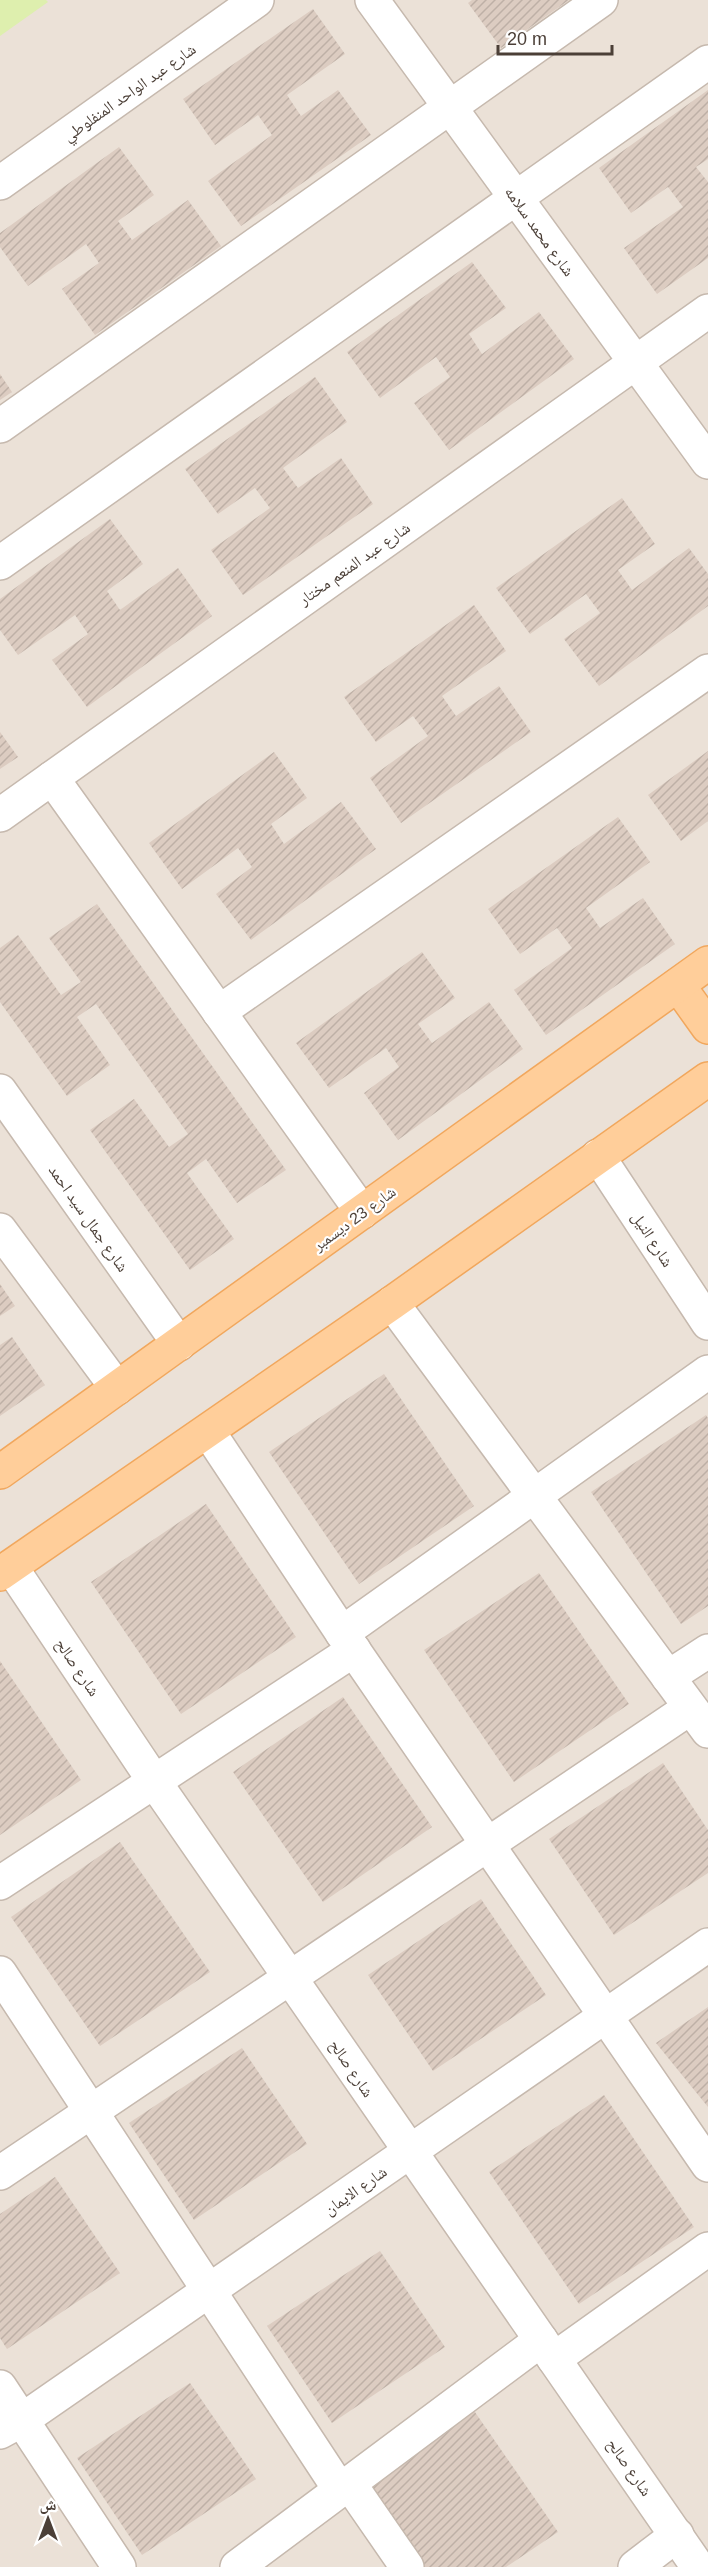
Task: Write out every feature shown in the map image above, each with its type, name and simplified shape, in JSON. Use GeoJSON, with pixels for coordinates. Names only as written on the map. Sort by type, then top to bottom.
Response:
{"type":"FeatureCollection","features":[{"type":"Feature","properties":{"kind":"main road","name":"شارع 23 ديسمبر"},"geometry":{"type":"LineString","coordinates":[[0,1472],[708,963]]}},
{"type":"Feature","properties":{"kind":"main road"},"geometry":{"type":"LineString","coordinates":[[678,985],[708,1027]]}},
{"type":"Feature","properties":{"kind":"main road"},"geometry":{"type":"LineString","coordinates":[[5,1571],[392,1303],[708,1079]]}},
{"type":"Feature","properties":{"kind":"street","name":"شارع عبد الواحد المنفلوطي"},"geometry":{"type":"LineString","coordinates":[[0,183],[257,0]]}},
{"type":"Feature","properties":{"kind":"street","name":"شارع محمد سلامه"},"geometry":{"type":"LineString","coordinates":[[372,0],[708,462]]}},
{"type":"Feature","properties":{"kind":"street"},"geometry":{"type":"LineString","coordinates":[[0,426],[601,0]]}},
{"type":"Feature","properties":{"kind":"street"},"geometry":{"type":"LineString","coordinates":[[0,563],[708,62]]}},
{"type":"Feature","properties":{"kind":"street","name":"شارع عبد المنعم مختار"},"geometry":{"type":"LineString","coordinates":[[0,814],[708,311]]}},
{"type":"Feature","properties":{"kind":"street"},"geometry":{"type":"LineString","coordinates":[[219,1012],[708,671]]}},
{"type":"Feature","properties":{"kind":"street"},"geometry":{"type":"LineString","coordinates":[[52,778],[362,1212]]}},
{"type":"Feature","properties":{"kind":"street","name":"شارع جمال سيد احمد"},"geometry":{"type":"LineString","coordinates":[[0,1091],[179,1344]]}},
{"type":"Feature","properties":{"kind":"street","name":"شارع النيل"},"geometry":{"type":"LineString","coordinates":[[598,1156],[708,1323]]}},
{"type":"Feature","properties":{"kind":"street"},"geometry":{"type":"LineString","coordinates":[[0,1230],[117,1388]]}},
{"type":"Feature","properties":{"kind":"street"},"geometry":{"type":"LineString","coordinates":[[0,2173],[488,1845],[699,1719],[392,1303]]}},
{"type":"Feature","properties":{"kind":"street"},"geometry":{"type":"LineString","coordinates":[[0,1883],[154,1781],[348,1641],[533,1496],[708,1372]]}},
{"type":"Feature","properties":{"kind":"street"},"geometry":{"type":"LineString","coordinates":[[208,1431],[348,1641],[708,2165]]}},
{"type":"Feature","properties":{"kind":"street","name":"شارع صالح"},"geometry":{"type":"LineString","coordinates":[[5,1571],[154,1781],[548,2349],[692,2546]]}},
{"type":"Feature","properties":{"kind":"street"},"geometry":{"type":"LineString","coordinates":[[668,1677],[708,1651]]}},
{"type":"Feature","properties":{"kind":"street","name":"شارع الايمان"},"geometry":{"type":"LineString","coordinates":[[11,2426],[708,1945]]}},
{"type":"Feature","properties":{"kind":"street"},"geometry":{"type":"LineString","coordinates":[[0,1973],[208,2291],[345,2486],[407,2567]]}},
{"type":"Feature","properties":{"kind":"street"},"geometry":{"type":"LineString","coordinates":[[237,2567],[345,2486],[548,2349],[708,2249]]}},
{"type":"Feature","properties":{"kind":"street"},"geometry":{"type":"LineString","coordinates":[[0,2387],[11,2426],[119,2567]]}},
{"type":"Feature","properties":{"kind":"street"},"geometry":{"type":"LineString","coordinates":[[635,2567],[692,2546]]}},
{"type":"Feature","properties":{"kind":"shaded area"},"geometry":{"type":"Polygon","coordinates":[[[0,0],[708,0],[708,2567],[0,2567],[0,0]]]}},
{"type":"Feature","properties":{"kind":"green space"},"geometry":{"type":"Polygon","coordinates":[[[0,0],[46,0],[48,2],[0,36],[0,0]]]}},
{"type":"Feature","properties":{"kind":"building"},"geometry":{"type":"Polygon","coordinates":[[[472,0],[569,0],[501,48],[468,3],[472,0]]]}},
{"type":"Feature","properties":{"kind":"building"},"geometry":{"type":"Polygon","coordinates":[[[313,9],[345,54],[287,95],[301,116],[338,90],[371,135],[241,226],[208,181],[272,135],[258,115],[215,145],[183,99],[313,9]]]}},
{"type":"Feature","properties":{"kind":"building"},"geometry":{"type":"Polygon","coordinates":[[[708,90],[708,159],[696,167],[708,182],[708,258],[657,294],[624,248],[683,207],[668,187],[631,213],[599,168],[708,90]]]}},
{"type":"Feature","properties":{"kind":"building"},"geometry":{"type":"Polygon","coordinates":[[[119,147],[154,195],[118,221],[132,240],[188,200],[221,246],[95,335],[62,289],[99,263],[86,244],[28,286],[0,247],[0,233],[119,147]]]}},
{"type":"Feature","properties":{"kind":"building"},"geometry":{"type":"Polygon","coordinates":[[[472,262],[506,308],[469,334],[482,354],[539,312],[574,359],[449,450],[414,403],[450,377],[436,357],[380,398],[347,352],[472,262]]]}},
{"type":"Feature","properties":{"kind":"building"},"geometry":{"type":"Polygon","coordinates":[[[0,374],[12,392],[0,400],[0,374]]]}},
{"type":"Feature","properties":{"kind":"building"},"geometry":{"type":"Polygon","coordinates":[[[315,377],[347,422],[283,468],[298,488],[341,458],[373,504],[243,595],[211,550],[270,508],[255,488],[218,514],[185,469],[315,377]]]}},
{"type":"Feature","properties":{"kind":"building"},"geometry":{"type":"Polygon","coordinates":[[[622,498],[655,544],[618,570],[632,590],[689,548],[708,574],[708,606],[599,686],[564,639],[600,613],[586,594],[530,634],[496,588],[622,498]]]}},
{"type":"Feature","properties":{"kind":"building"},"geometry":{"type":"Polygon","coordinates":[[[110,519],[143,564],[107,591],[120,610],[178,568],[212,616],[87,707],[52,660],[88,634],[75,615],[18,655],[0,630],[0,599],[110,519]]]}},
{"type":"Feature","properties":{"kind":"building"},"geometry":{"type":"Polygon","coordinates":[[[474,605],[506,651],[442,696],[456,716],[499,686],[531,732],[401,823],[370,778],[428,736],[413,716],[376,742],[344,697],[474,605]]]}},
{"type":"Feature","properties":{"kind":"building"},"geometry":{"type":"Polygon","coordinates":[[[0,732],[18,757],[0,769],[0,732]]]}},
{"type":"Feature","properties":{"kind":"building"},"geometry":{"type":"Polygon","coordinates":[[[708,751],[708,821],[681,841],[648,795],[708,751]]]}},
{"type":"Feature","properties":{"kind":"building"},"geometry":{"type":"Polygon","coordinates":[[[274,752],[307,798],[271,824],[284,844],[341,802],[376,849],[251,940],[216,894],[252,867],[238,848],[182,889],[149,843],[274,752]]]}},
{"type":"Feature","properties":{"kind":"building"},"geometry":{"type":"Polygon","coordinates":[[[618,817],[650,862],[586,908],[600,928],[643,898],[675,944],[546,1035],[514,990],[572,948],[557,928],[520,954],[488,909],[618,817]]]}},
{"type":"Feature","properties":{"kind":"building"},"geometry":{"type":"Polygon","coordinates":[[[97,904],[286,1170],[237,1203],[206,1159],[187,1173],[234,1239],[190,1270],[90,1130],[134,1099],[169,1147],[188,1134],[96,1004],[77,1017],[110,1065],[67,1096],[0,1002],[0,948],[18,935],[61,995],[81,982],[49,938],[97,904]]]}},
{"type":"Feature","properties":{"kind":"building"},"geometry":{"type":"Polygon","coordinates":[[[422,952],[455,998],[418,1024],[432,1043],[489,1002],[523,1049],[398,1140],[364,1093],[399,1067],[386,1048],[329,1088],[296,1043],[422,952]]]}},
{"type":"Feature","properties":{"kind":"building"},"geometry":{"type":"Polygon","coordinates":[[[0,1284],[15,1306],[0,1316],[0,1284]]]}},
{"type":"Feature","properties":{"kind":"building"},"geometry":{"type":"Polygon","coordinates":[[[12,1337],[45,1385],[0,1416],[0,1345],[12,1337]]]}},
{"type":"Feature","properties":{"kind":"building"},"geometry":{"type":"Polygon","coordinates":[[[384,1374],[474,1506],[359,1584],[269,1452],[384,1374]]]}},
{"type":"Feature","properties":{"kind":"building"},"geometry":{"type":"Polygon","coordinates":[[[706,1415],[708,1418],[708,1606],[681,1624],[591,1492],[706,1415]]]}},
{"type":"Feature","properties":{"kind":"building"},"geometry":{"type":"Polygon","coordinates":[[[206,1504],[296,1637],[181,1714],[91,1582],[206,1504]]]}},
{"type":"Feature","properties":{"kind":"building"},"geometry":{"type":"Polygon","coordinates":[[[539,1573],[629,1704],[514,1782],[424,1650],[539,1573]]]}},
{"type":"Feature","properties":{"kind":"building"},"geometry":{"type":"Polygon","coordinates":[[[0,1661],[81,1780],[0,1835],[0,1661]]]}},
{"type":"Feature","properties":{"kind":"building"},"geometry":{"type":"Polygon","coordinates":[[[343,1697],[432,1827],[323,1902],[233,1772],[343,1697]]]}},
{"type":"Feature","properties":{"kind":"building"},"geometry":{"type":"Polygon","coordinates":[[[663,1763],[708,1830],[708,1873],[614,1935],[549,1839],[663,1763]]]}},
{"type":"Feature","properties":{"kind":"building"},"geometry":{"type":"Polygon","coordinates":[[[120,1842],[210,1972],[100,2046],[11,1917],[120,1842]]]}},
{"type":"Feature","properties":{"kind":"building"},"geometry":{"type":"Polygon","coordinates":[[[481,1899],[546,1995],[433,2071],[368,1975],[481,1899]]]}},
{"type":"Feature","properties":{"kind":"building"},"geometry":{"type":"Polygon","coordinates":[[[708,2007],[708,2107],[656,2043],[708,2007]]]}},
{"type":"Feature","properties":{"kind":"building"},"geometry":{"type":"Polygon","coordinates":[[[242,2048],[307,2144],[194,2220],[129,2123],[242,2048]]]}},
{"type":"Feature","properties":{"kind":"building"},"geometry":{"type":"Polygon","coordinates":[[[604,2095],[694,2227],[579,2304],[489,2172],[604,2095]]]}},
{"type":"Feature","properties":{"kind":"building"},"geometry":{"type":"Polygon","coordinates":[[[55,2177],[120,2273],[7,2349],[0,2338],[0,2214],[55,2177]]]}},
{"type":"Feature","properties":{"kind":"building"},"geometry":{"type":"Polygon","coordinates":[[[380,2251],[445,2347],[332,2423],[267,2326],[380,2251]]]}},
{"type":"Feature","properties":{"kind":"building"},"geometry":{"type":"Polygon","coordinates":[[[190,2383],[256,2479],[142,2555],[77,2458],[190,2383]]]}},
{"type":"Feature","properties":{"kind":"building"},"geometry":{"type":"Polygon","coordinates":[[[468,2402],[558,2532],[506,2567],[421,2567],[359,2477],[468,2402]]]}}]}
